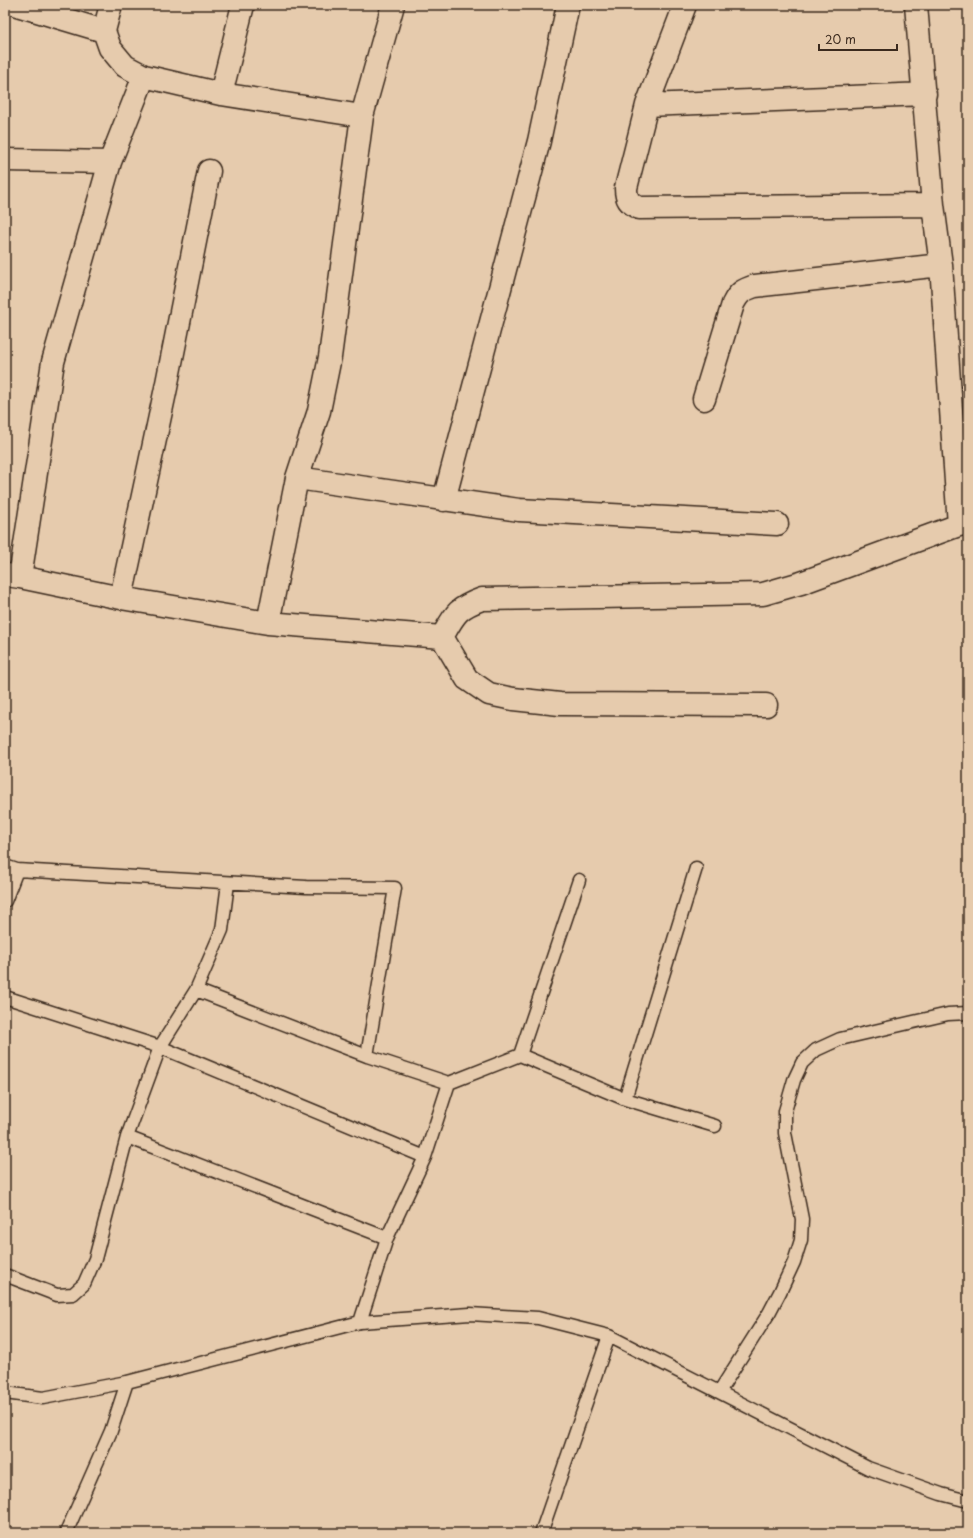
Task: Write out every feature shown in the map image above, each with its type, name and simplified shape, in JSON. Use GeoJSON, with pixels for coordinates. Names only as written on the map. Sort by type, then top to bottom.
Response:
{"type":"FeatureCollection","features":[{"type":"Feature","properties":{"kind":"street"},"geometry":{"type":"LineString","coordinates":[[17,5],[104,31]]}},
{"type":"Feature","properties":{"kind":"street"},"geometry":{"type":"LineString","coordinates":[[112,5],[104,31],[110,48],[125,66],[144,76],[221,94],[362,116]]}},
{"type":"Feature","properties":{"kind":"street"},"geometry":{"type":"LineString","coordinates":[[221,94],[243,5]]}},
{"type":"Feature","properties":{"kind":"street"},"geometry":{"type":"LineString","coordinates":[[268,623],[297,478],[319,411],[330,357],[362,116],[393,5]]}},
{"type":"Feature","properties":{"kind":"street"},"geometry":{"type":"LineString","coordinates":[[444,500],[538,141],[568,5]]}},
{"type":"Feature","properties":{"kind":"street"},"geometry":{"type":"LineString","coordinates":[[685,5],[647,105],[626,188],[626,197],[629,201],[639,208],[934,205]]}},
{"type":"Feature","properties":{"kind":"street"},"geometry":{"type":"LineString","coordinates":[[442,637],[455,614],[467,605],[482,599],[763,594],[801,583],[964,524],[916,5]]}},
{"type":"Feature","properties":{"kind":"street"},"geometry":{"type":"LineString","coordinates":[[144,76],[110,162],[53,362],[12,576],[121,598],[268,623],[442,637]]}},
{"type":"Feature","properties":{"kind":"street"},"geometry":{"type":"LineString","coordinates":[[647,105],[924,94]]}},
{"type":"Feature","properties":{"kind":"street"},"geometry":{"type":"LineString","coordinates":[[5,160],[110,162]]}},
{"type":"Feature","properties":{"kind":"street"},"geometry":{"type":"LineString","coordinates":[[121,598],[166,388],[208,171]]}},
{"type":"Feature","properties":{"kind":"street"},"geometry":{"type":"LineString","coordinates":[[704,399],[733,304],[738,295],[745,289],[755,286],[941,265]]}},
{"type":"Feature","properties":{"kind":"street"},"geometry":{"type":"LineString","coordinates":[[297,478],[520,510],[776,524]]}},
{"type":"Feature","properties":{"kind":"street"},"geometry":{"type":"LineString","coordinates":[[442,637],[467,679],[489,694],[513,699],[560,704],[766,706]]}},
{"type":"Feature","properties":{"kind":"lane"},"geometry":{"type":"LineString","coordinates":[[5,866],[17,870],[228,883],[306,887],[395,888],[367,1056]]}},
{"type":"Feature","properties":{"kind":"lane"},"geometry":{"type":"LineString","coordinates":[[625,1099],[696,868]]}},
{"type":"Feature","properties":{"kind":"lane"},"geometry":{"type":"LineString","coordinates":[[5,901],[17,870]]}},
{"type":"Feature","properties":{"kind":"lane"},"geometry":{"type":"LineString","coordinates":[[520,1055],[579,880]]}},
{"type":"Feature","properties":{"kind":"lane"},"geometry":{"type":"LineString","coordinates":[[5,1275],[57,1295],[73,1294],[84,1284],[96,1258],[127,1137],[160,1047],[196,990],[222,930],[228,883]]}},
{"type":"Feature","properties":{"kind":"lane"},"geometry":{"type":"LineString","coordinates":[[196,990],[367,1056],[449,1083],[520,1055],[625,1099],[715,1126]]}},
{"type":"Feature","properties":{"kind":"lane"},"geometry":{"type":"LineString","coordinates":[[5,997],[160,1047],[425,1157]]}},
{"type":"Feature","properties":{"kind":"lane"},"geometry":{"type":"LineString","coordinates":[[718,1392],[769,1313],[794,1262],[801,1240],[802,1219],[785,1132],[785,1111],[794,1080],[802,1063],[816,1050],[840,1039],[948,1014],[968,1014]]}},
{"type":"Feature","properties":{"kind":"lane"},"geometry":{"type":"LineString","coordinates":[[360,1322],[387,1238],[425,1157],[449,1083]]}},
{"type":"Feature","properties":{"kind":"lane"},"geometry":{"type":"LineString","coordinates":[[127,1137],[387,1238]]}},
{"type":"Feature","properties":{"kind":"lane"},"geometry":{"type":"LineString","coordinates":[[5,1393],[43,1398],[126,1382],[360,1322],[470,1314],[538,1318],[609,1336],[868,1468],[941,1494],[968,1501]]}},
{"type":"Feature","properties":{"kind":"lane"},"geometry":{"type":"LineString","coordinates":[[541,1533],[609,1336]]}},
{"type":"Feature","properties":{"kind":"lane"},"geometry":{"type":"LineString","coordinates":[[66,1533],[111,1431],[126,1382]]}}]}
